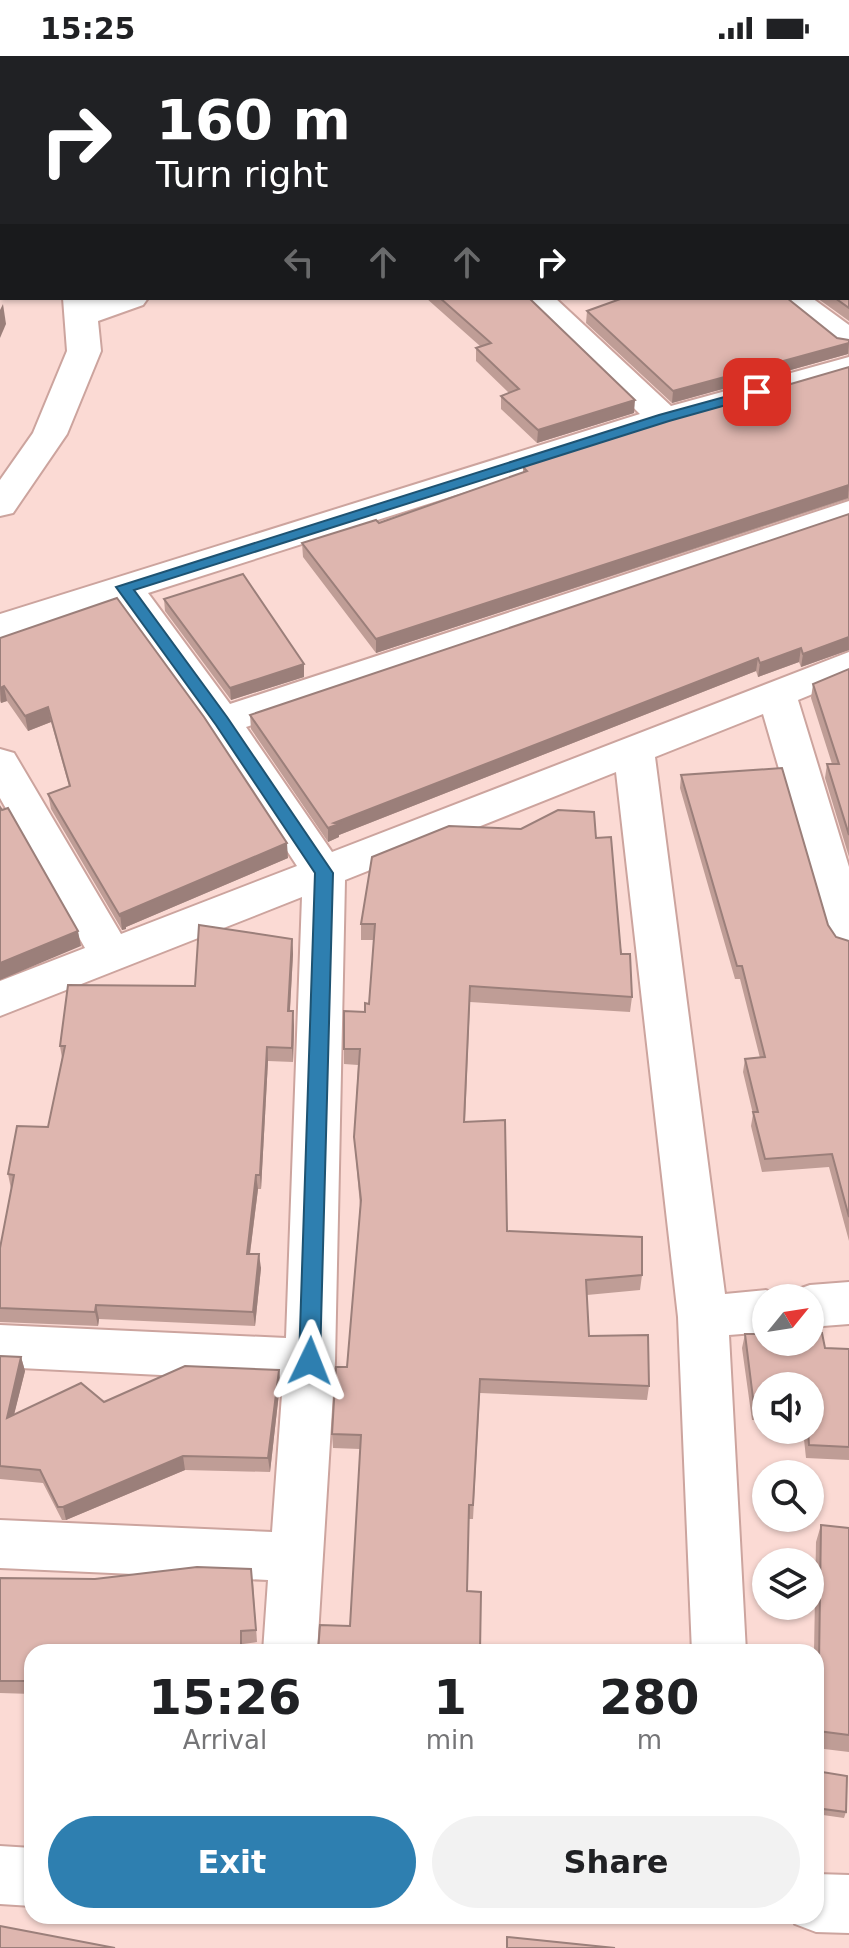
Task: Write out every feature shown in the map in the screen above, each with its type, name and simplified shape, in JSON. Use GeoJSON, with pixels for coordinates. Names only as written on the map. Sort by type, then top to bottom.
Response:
{"type":"FeatureCollection","features":[{"type":"Feature","properties":{"kind":"street"},"geometry":{"type":"LineString","coordinates":[[0,505],[50,434],[84,351],[80,307],[120,300]]}},
{"type":"Feature","properties":{"kind":"street"},"geometry":{"type":"LineString","coordinates":[[538,300],[664,418]]}},
{"type":"Feature","properties":{"kind":"street"},"geometry":{"type":"LineString","coordinates":[[794,300],[849,340]]}},
{"type":"Feature","properties":{"kind":"street"},"geometry":{"type":"LineString","coordinates":[[0,627],[664,418],[849,367]]}},
{"type":"Feature","properties":{"kind":"street"},"geometry":{"type":"LineString","coordinates":[[222,721],[849,512]]}},
{"type":"Feature","properties":{"kind":"street"},"geometry":{"type":"LineString","coordinates":[[124,587],[222,721],[324,873],[310,1361],[291,1644]]}},
{"type":"Feature","properties":{"kind":"street"},"geometry":{"type":"LineString","coordinates":[[0,999],[849,665]]}},
{"type":"Feature","properties":{"kind":"street"},"geometry":{"type":"LineString","coordinates":[[777,695],[849,937]]}},
{"type":"Feature","properties":{"kind":"street"},"geometry":{"type":"LineString","coordinates":[[634,752],[703,1317],[719,1644]]}},
{"type":"Feature","properties":{"kind":"street"},"geometry":{"type":"LineString","coordinates":[[0,763],[111,955]]}},
{"type":"Feature","properties":{"kind":"street"},"geometry":{"type":"LineString","coordinates":[[824,1305],[849,1303]]}},
{"type":"Feature","properties":{"kind":"street"},"geometry":{"type":"LineString","coordinates":[[703,1317],[752,1312]]}},
{"type":"Feature","properties":{"kind":"street"},"geometry":{"type":"LineString","coordinates":[[0,1346],[310,1361]]}},
{"type":"Feature","properties":{"kind":"street"},"geometry":{"type":"LineString","coordinates":[[0,1544],[296,1557]]}},
{"type":"Feature","properties":{"kind":"street"},"geometry":{"type":"LineString","coordinates":[[0,1875],[24,1876]]}},
{"type":"Feature","properties":{"kind":"street"},"geometry":{"type":"LineString","coordinates":[[824,1903],[849,1904]]}},
{"type":"Feature","properties":{"kind":"building"},"geometry":{"type":"Polygon","coordinates":[[[442,300],[531,300],[635,400],[538,430],[501,396],[519,389],[476,348],[491,343],[442,300]]]}},
{"type":"Feature","properties":{"kind":"building"},"geometry":{"type":"Polygon","coordinates":[[[617,300],[790,300],[837,338],[849,340],[849,343],[673,391],[587,311],[617,300]]]}},
{"type":"Feature","properties":{"kind":"building"},"geometry":{"type":"Polygon","coordinates":[[[838,300],[849,300],[849,308],[838,300]]]}},
{"type":"Feature","properties":{"kind":"building"},"geometry":{"type":"Polygon","coordinates":[[[849,367],[849,485],[376,639],[302,543],[376,520],[379,523],[527,471],[523,467],[561,451],[849,367]]]}},
{"type":"Feature","properties":{"kind":"building"},"geometry":{"type":"Polygon","coordinates":[[[849,514],[849,637],[803,654],[801,648],[760,663],[758,658],[334,823],[339,824],[328,828],[250,715],[849,514]]]}},
{"type":"Feature","properties":{"kind":"building"},"geometry":{"type":"Polygon","coordinates":[[[243,574],[304,664],[230,688],[164,599],[243,574]]]}},
{"type":"Feature","properties":{"kind":"building"},"geometry":{"type":"Polygon","coordinates":[[[117,598],[204,717],[287,843],[120,916],[48,794],[70,786],[48,707],[25,716],[4,686],[0,688],[0,638],[117,598]]]}},
{"type":"Feature","properties":{"kind":"building"},"geometry":{"type":"Polygon","coordinates":[[[849,669],[849,835],[827,764],[839,764],[813,684],[849,669]]]}},
{"type":"Feature","properties":{"kind":"building"},"geometry":{"type":"Polygon","coordinates":[[[782,768],[828,925],[836,937],[849,941],[849,1217],[832,1154],[765,1159],[753,1112],[758,1112],[745,1059],[765,1057],[742,966],[737,966],[681,775],[782,768]]]}},
{"type":"Feature","properties":{"kind":"building"},"geometry":{"type":"Polygon","coordinates":[[[0,807],[2,810],[8,808],[78,931],[0,963],[0,807]]]}},
{"type":"Feature","properties":{"kind":"building"},"geometry":{"type":"Polygon","coordinates":[[[558,810],[594,812],[596,838],[611,837],[621,954],[630,954],[632,997],[470,986],[464,1122],[505,1120],[507,1231],[642,1237],[642,1275],[586,1280],[589,1336],[648,1335],[649,1386],[480,1379],[473,1505],[469,1505],[467,1591],[481,1592],[480,1644],[319,1644],[320,1625],[350,1626],[361,1435],[332,1434],[336,1367],[347,1367],[361,1200],[354,1137],[360,1049],[344,1049],[344,1011],[365,1012],[365,1003],[369,1004],[375,924],[361,924],[372,857],[449,826],[521,829],[558,810]]]}},
{"type":"Feature","properties":{"kind":"building"},"geometry":{"type":"Polygon","coordinates":[[[199,925],[292,939],[288,1011],[293,1011],[292,1048],[267,1047],[260,1175],[256,1175],[247,1254],[259,1254],[253,1312],[96,1305],[95,1312],[0,1308],[0,1248],[14,1175],[8,1174],[17,1126],[48,1127],[65,1046],[60,1046],[68,985],[195,986],[199,925]]]}},
{"type":"Feature","properties":{"kind":"building"},"geometry":{"type":"Polygon","coordinates":[[[745,1334],[752,1334],[752,1356],[824,1356],[824,1343],[825,1348],[849,1349],[849,1447],[809,1445],[824,1444],[824,1372],[752,1372],[752,1390],[745,1334]]]}},
{"type":"Feature","properties":{"kind":"building"},"geometry":{"type":"Polygon","coordinates":[[[0,1356],[21,1357],[7,1418],[81,1383],[104,1402],[185,1366],[279,1370],[268,1458],[183,1456],[58,1507],[40,1470],[0,1466],[0,1356]]]}},
{"type":"Feature","properties":{"kind":"building"},"geometry":{"type":"Polygon","coordinates":[[[824,1525],[849,1528],[849,1735],[824,1732],[824,1644],[819,1644],[820,1620],[824,1620],[824,1548],[821,1548],[824,1525]]]}},
{"type":"Feature","properties":{"kind":"building"},"geometry":{"type":"Polygon","coordinates":[[[197,1567],[251,1569],[256,1630],[241,1631],[241,1644],[24,1644],[24,1681],[0,1681],[0,1578],[95,1579],[197,1567]]]}},
{"type":"Feature","properties":{"kind":"building"},"geometry":{"type":"Polygon","coordinates":[[[824,1772],[847,1776],[846,1812],[824,1809],[824,1772]]]}},
{"type":"Feature","properties":{"kind":"building"},"geometry":{"type":"Polygon","coordinates":[[[0,1926],[115,1948],[0,1948],[0,1926]]]}},
{"type":"Feature","properties":{"kind":"building"},"geometry":{"type":"Polygon","coordinates":[[[507,1937],[615,1948],[507,1948],[507,1937]]]}},
{"type":"Feature","properties":{"kind":"route"},"geometry":{"type":"LineString","coordinates":[[310,1361],[324,873],[222,721],[124,587],[664,418],[757,392]]}}]}
